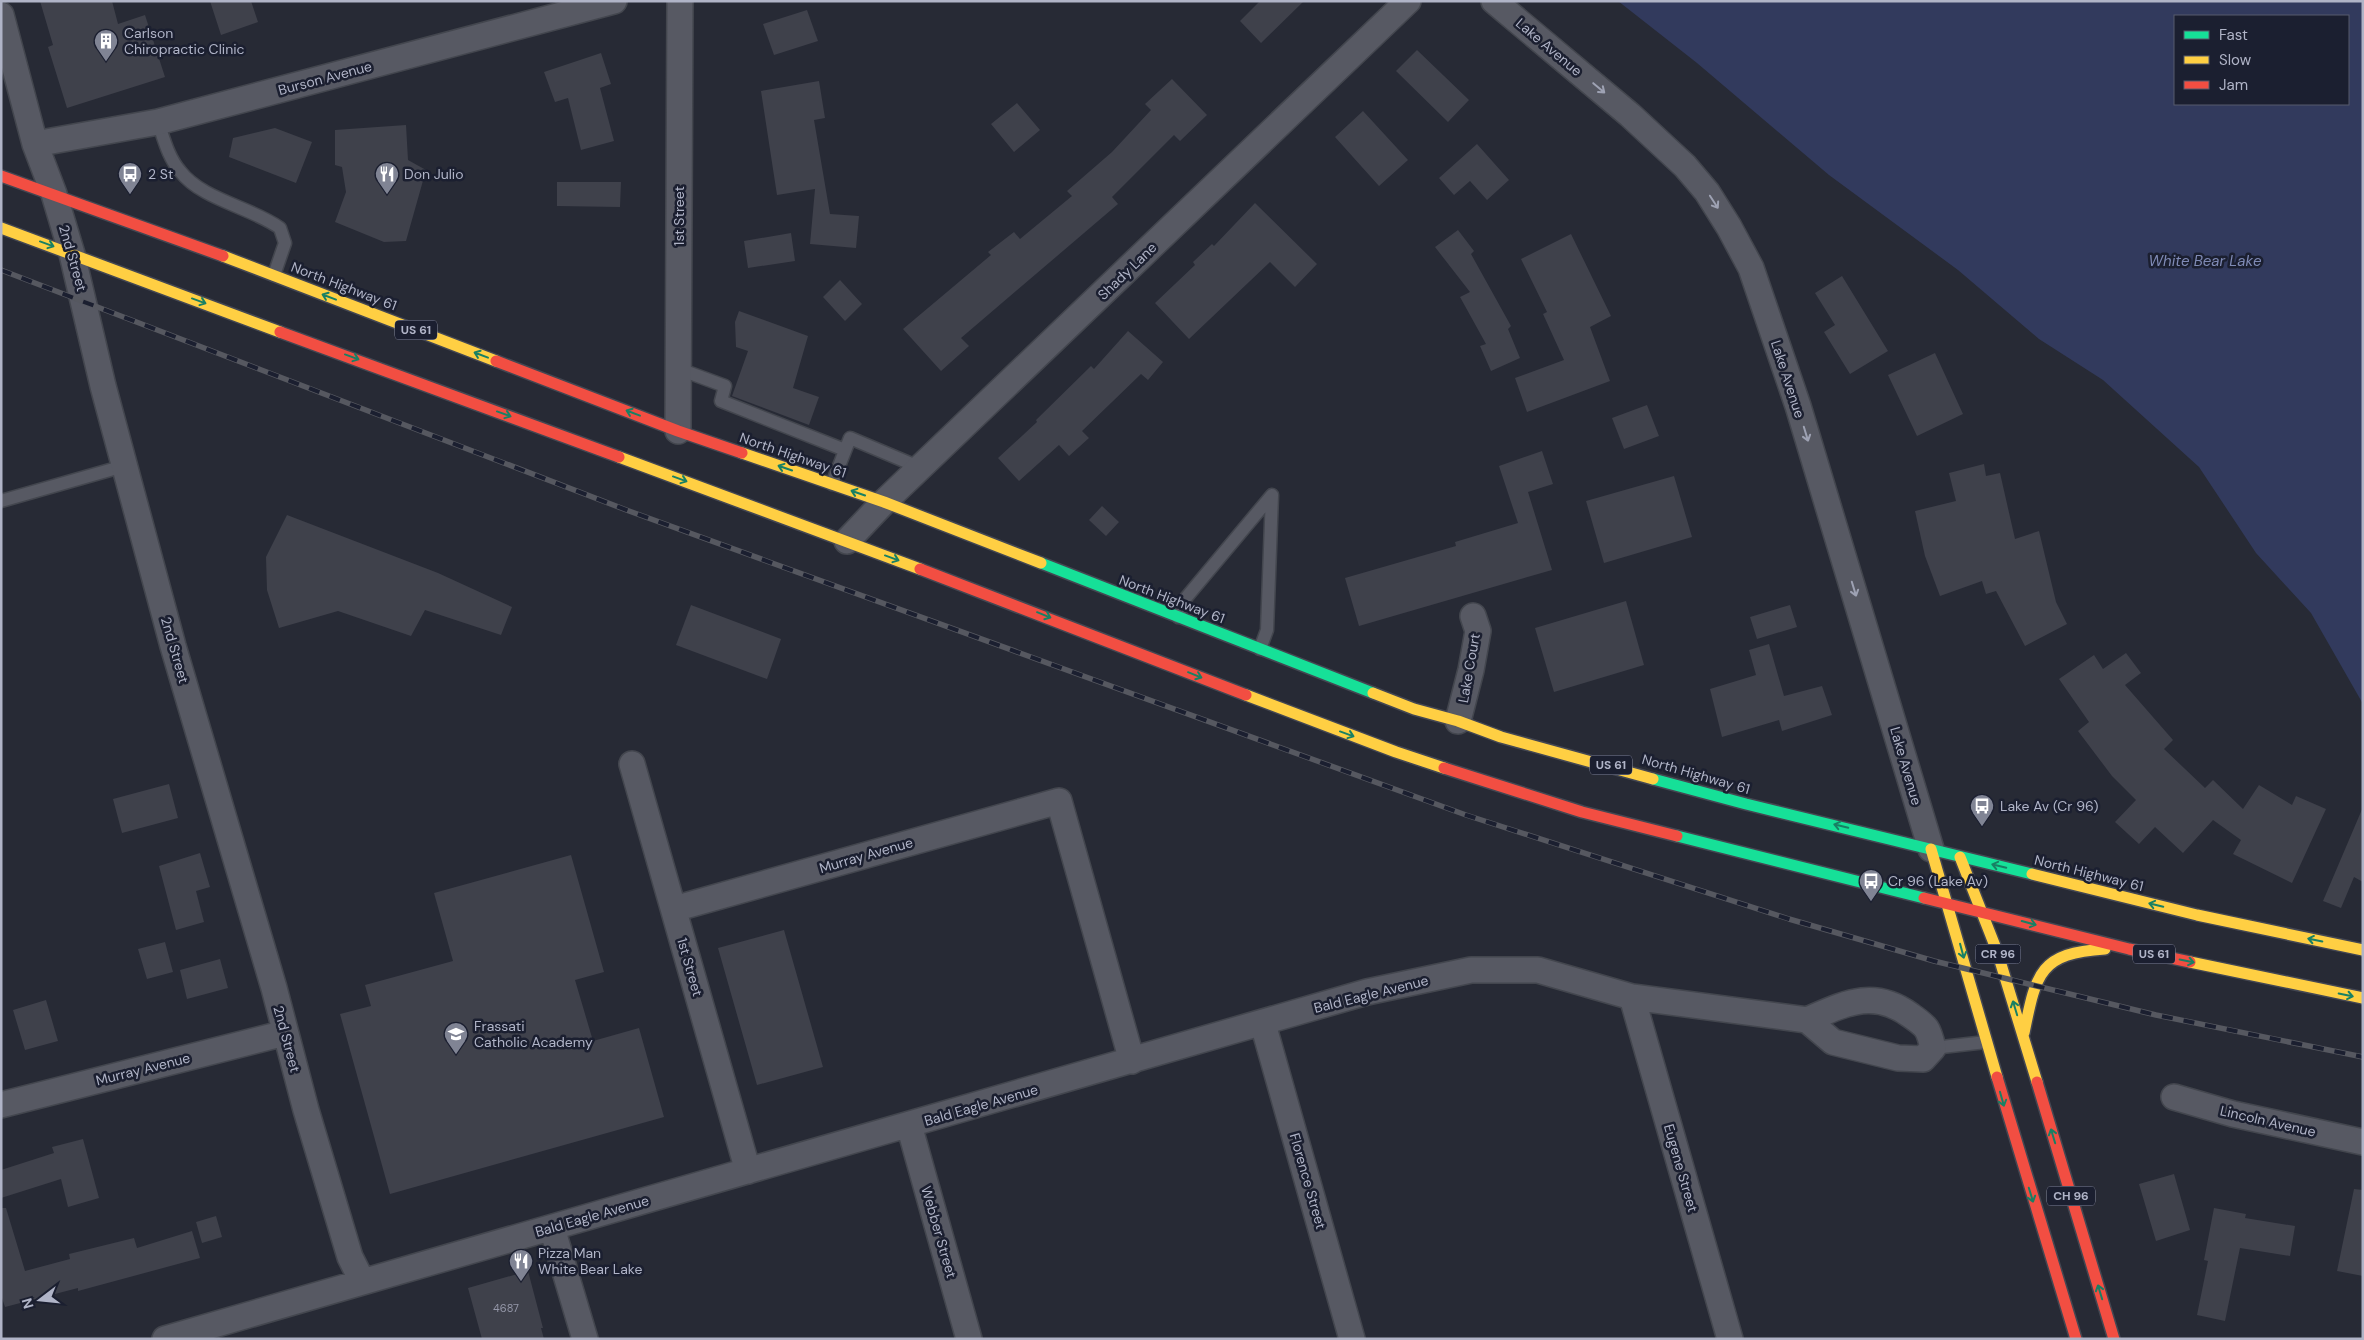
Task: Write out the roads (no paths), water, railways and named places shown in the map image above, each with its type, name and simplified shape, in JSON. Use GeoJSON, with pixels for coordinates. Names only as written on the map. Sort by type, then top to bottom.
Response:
{"type":"FeatureCollection","features":[{"type":"Feature","properties":{"kind":"main road","name":"North Highway 61"},"geometry":{"type":"LineString","coordinates":[[1,176],[274,275],[678,431],[884,502],[1414,709],[1458,721],[1500,737],[1614,766],[1746,804],[2197,915],[2363,950]]}},
{"type":"Feature","properties":{"kind":"main road","name":"US 61"},"geometry":{"type":"LineString","coordinates":[[1,228],[1006,600],[1284,710],[1492,784],[1582,812],[2129,949],[2363,998]]}},
{"type":"Feature","properties":{"kind":"main road","name":"CH 96"},"geometry":{"type":"LineString","coordinates":[[1931,849],[1986,1042],[2076,1339]]}},
{"type":"Feature","properties":{"kind":"main road","name":"CR 96"},"geometry":{"type":"LineString","coordinates":[[1960,857],[1984,912],[2029,1054]]}},
{"type":"Feature","properties":{"kind":"main road"},"geometry":{"type":"LineString","coordinates":[[2023,1037],[2034,987],[2038,976],[2047,964],[2061,956],[2078,952],[2129,949]]}},
{"type":"Feature","properties":{"kind":"main road","name":"CH 96"},"geometry":{"type":"LineString","coordinates":[[2029,1054],[2114,1339]]}},
{"type":"Feature","properties":{"kind":"street","name":"Burson Avenue"},"geometry":{"type":"LineString","coordinates":[[34,144],[158,122],[614,1]]}},
{"type":"Feature","properties":{"kind":"street","name":"1st Street"},"geometry":{"type":"LineString","coordinates":[[678,431],[680,1]]}},
{"type":"Feature","properties":{"kind":"street","name":"Shady Lane"},"geometry":{"type":"LineString","coordinates":[[846,541],[884,502],[1408,1]]}},
{"type":"Feature","properties":{"kind":"street","name":"Lake Avenue"},"geometry":{"type":"LineString","coordinates":[[1494,1],[1630,114],[1685,166],[1707,192],[1751,268],[1798,406],[1931,849]]}},
{"type":"Feature","properties":{"kind":"street","name":"2nd Street"},"geometry":{"type":"LineString","coordinates":[[1,15],[34,144],[54,194],[72,254],[103,386],[173,646],[220,801],[347,1248],[362,1281]]}},
{"type":"Feature","properties":{"kind":"street","name":"Lake Court"},"geometry":{"type":"LineString","coordinates":[[1458,721],[1471,670],[1478,632],[1473,616]]}},
{"type":"Feature","properties":{"kind":"street","name":"1st Street"},"geometry":{"type":"LineString","coordinates":[[632,764],[748,1171]]}},
{"type":"Feature","properties":{"kind":"street","name":"Murray Avenue"},"geometry":{"type":"LineString","coordinates":[[674,909],[1059,801],[1132,1061]]}},
{"type":"Feature","properties":{"kind":"street","name":"Bald Eagle Avenue"},"geometry":{"type":"LineString","coordinates":[[165,1339],[1263,1024],[1367,992],[1471,970],[1538,970],[1632,997],[1807,1020]]}},
{"type":"Feature","properties":{"kind":"street","name":"Eugene Street"},"geometry":{"type":"LineString","coordinates":[[1632,997],[1730,1339]]}},
{"type":"Feature","properties":{"kind":"street"},"geometry":{"type":"LineString","coordinates":[[1871,1000],[1898,1006],[1928,1028],[1933,1048],[1923,1059],[1898,1058],[1833,1042],[1807,1020],[1846,1003],[1871,1000]]}},
{"type":"Feature","properties":{"kind":"street","name":"Florence Street"},"geometry":{"type":"LineString","coordinates":[[1263,1024],[1352,1339]]}},
{"type":"Feature","properties":{"kind":"street","name":"Murray Avenue"},"geometry":{"type":"LineString","coordinates":[[1,1105],[285,1033]]}},
{"type":"Feature","properties":{"kind":"street","name":"Lincoln Avenue"},"geometry":{"type":"LineString","coordinates":[[2174,1097],[2233,1114],[2363,1142]]}},
{"type":"Feature","properties":{"kind":"street","name":"Webber Street"},"geometry":{"type":"LineString","coordinates":[[909,1125],[969,1339]]}},
{"type":"Feature","properties":{"kind":"street"},"geometry":{"type":"LineString","coordinates":[[552,1228],[584,1339]]}},
{"type":"Feature","properties":{"kind":"lane"},"geometry":{"type":"LineString","coordinates":[[158,122],[169,153],[180,171],[194,185],[280,228],[285,243],[274,275]]}},
{"type":"Feature","properties":{"kind":"lane"},"geometry":{"type":"LineString","coordinates":[[679,369],[725,386],[721,401],[846,450]]}},
{"type":"Feature","properties":{"kind":"lane"},"geometry":{"type":"LineString","coordinates":[[832,484],[850,438],[921,468]]}},
{"type":"Feature","properties":{"kind":"lane"},"geometry":{"type":"LineString","coordinates":[[1,501],[124,466]]}},
{"type":"Feature","properties":{"kind":"lane"},"geometry":{"type":"LineString","coordinates":[[1178,617],[1184,599],[1272,495],[1267,630],[1260,649]]}},
{"type":"Feature","properties":{"kind":"lane"},"geometry":{"type":"LineString","coordinates":[[1933,1048],[1986,1042]]}},
{"type":"Feature","properties":{"kind":"water","name":"White Bear Lake"},"geometry":{"type":"Polygon","coordinates":[[[1618,1],[2363,1],[2363,704],[2311,613],[2256,553],[2199,467],[2103,380],[2039,339],[1958,270],[1829,175],[1697,63],[1618,1]]]}},
{"type":"Feature","properties":{"kind":"railway"},"geometry":{"type":"LineString","coordinates":[[1,270],[629,511],[1466,815],[1789,919],[1934,961],[2156,1015],[2363,1057]]}},
{"type":"Feature","properties":{"kind":"place","name":"Carlson Chiropractic Clinic"},"geometry":{"type":"Point","coordinates":[106,62]}},
{"type":"Feature","properties":{"kind":"place","name":"2 St"},"geometry":{"type":"Point","coordinates":[130,195]}},
{"type":"Feature","properties":{"kind":"place","name":"Don Julio"},"geometry":{"type":"Point","coordinates":[387,195]}},
{"type":"Feature","properties":{"kind":"place","name":"Lake Av (Cr 96)"},"geometry":{"type":"Point","coordinates":[1982,827]}},
{"type":"Feature","properties":{"kind":"place","name":"Cr 96 (Lake Av)"},"geometry":{"type":"Point","coordinates":[1871,902]}},
{"type":"Feature","properties":{"kind":"place","name":"Frassati Catholic Academy"},"geometry":{"type":"Point","coordinates":[456,1055]}},
{"type":"Feature","properties":{"kind":"place","name":"Pizza Man White Bear Lake"},"geometry":{"type":"Point","coordinates":[521,1282]}}]}
